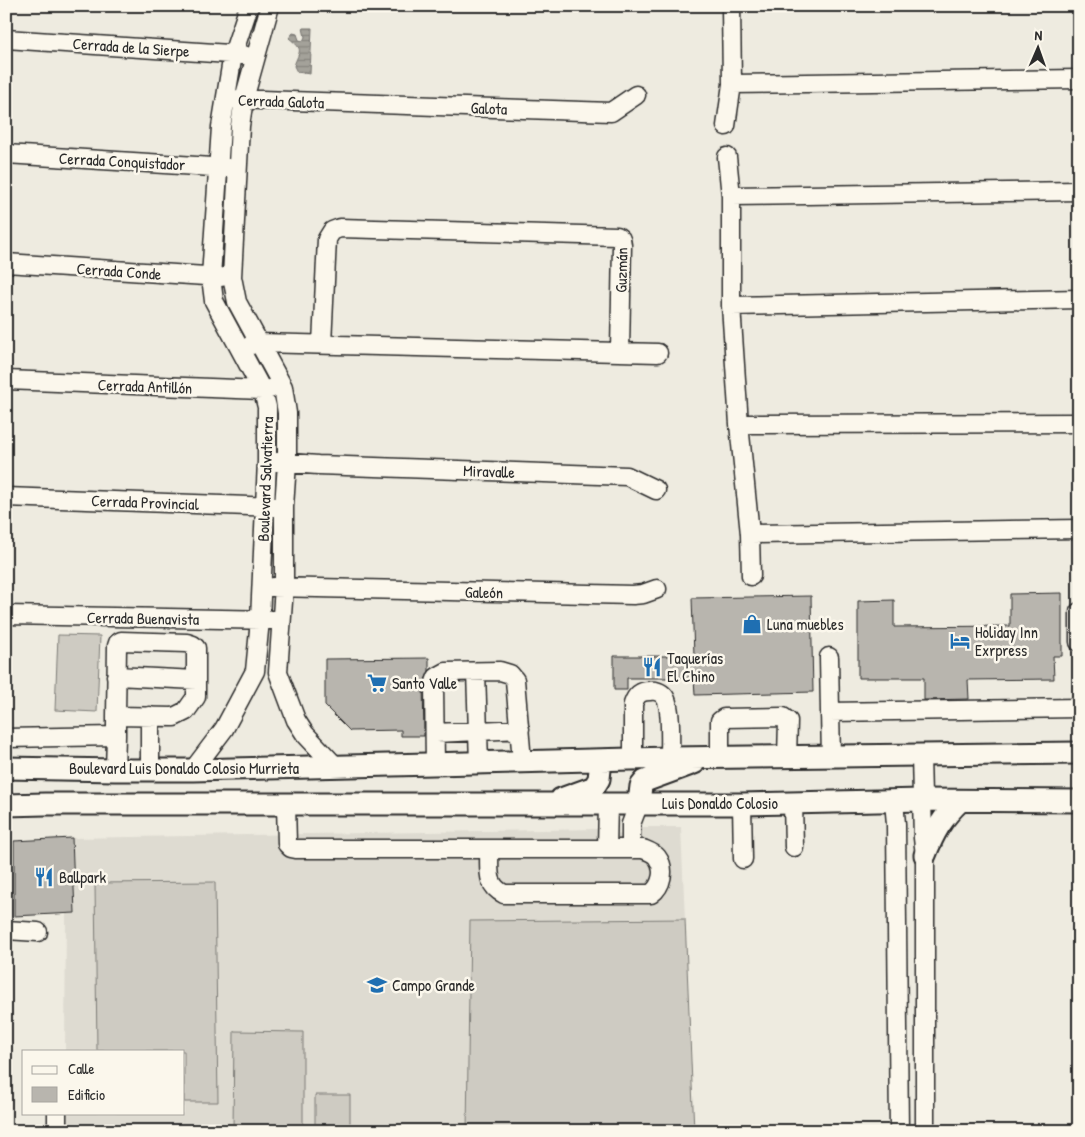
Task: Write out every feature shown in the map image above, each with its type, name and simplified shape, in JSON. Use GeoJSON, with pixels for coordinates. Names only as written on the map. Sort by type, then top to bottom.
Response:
{"type":"FeatureCollection","features":[{"type":"Feature","properties":{"kind":"main road"},"geometry":{"type":"LineString","coordinates":[[435,764],[710,757],[1079,753]]}},
{"type":"Feature","properties":{"kind":"main road"},"geometry":{"type":"LineString","coordinates":[[639,803],[641,786],[645,781],[690,766],[710,757]]}},
{"type":"Feature","properties":{"kind":"main road"},"geometry":{"type":"LineString","coordinates":[[547,804],[594,787],[599,779],[601,760]]}},
{"type":"Feature","properties":{"kind":"main road","name":"Boulevard Luis Donaldo Colosio Murrieta"},"geometry":{"type":"LineString","coordinates":[[6,768],[193,770],[435,764]]}},
{"type":"Feature","properties":{"kind":"main road"},"geometry":{"type":"LineString","coordinates":[[45,804],[72,792],[80,770]]}},
{"type":"Feature","properties":{"kind":"main road","name":"Luis Donaldo Colosio"},"geometry":{"type":"LineString","coordinates":[[286,804],[742,804],[922,800],[1079,801]]}},
{"type":"Feature","properties":{"kind":"main road"},"geometry":{"type":"LineString","coordinates":[[925,855],[937,827],[960,801]]}},
{"type":"Feature","properties":{"kind":"main road"},"geometry":{"type":"LineString","coordinates":[[6,805],[286,804]]}},
{"type":"Feature","properties":{"kind":"street","name":"Boulevard Salvatierra"},"geometry":{"type":"LineString","coordinates":[[193,770],[224,729],[255,671],[260,620],[267,462],[267,407],[262,390],[214,301],[211,277],[218,166],[225,99],[233,54],[249,6]]}},
{"type":"Feature","properties":{"kind":"street","name":"Boulevard Salvatierra"},"geometry":{"type":"LineString","coordinates":[[270,6],[244,99],[240,126],[232,277],[238,302],[283,387],[287,413],[284,587],[280,621],[278,672],[296,720],[305,734],[336,767]]}},
{"type":"Feature","properties":{"kind":"street"},"geometry":{"type":"LineString","coordinates":[[726,126],[732,84],[731,6]]}},
{"type":"Feature","properties":{"kind":"street","name":"Cerrada de la Sierpe"},"geometry":{"type":"LineString","coordinates":[[6,39],[256,56]]}},
{"type":"Feature","properties":{"kind":"street"},"geometry":{"type":"LineString","coordinates":[[732,84],[1079,79]]}},
{"type":"Feature","properties":{"kind":"street","name":"Galota"},"geometry":{"type":"LineString","coordinates":[[338,103],[611,112],[636,95]]}},
{"type":"Feature","properties":{"kind":"street","name":"Cerrada Galota"},"geometry":{"type":"LineString","coordinates":[[225,99],[338,103]]}},
{"type":"Feature","properties":{"kind":"street","name":"Cerrada Conquistador"},"geometry":{"type":"LineString","coordinates":[[6,154],[218,166],[238,169]]}},
{"type":"Feature","properties":{"kind":"street"},"geometry":{"type":"LineString","coordinates":[[727,157],[731,196],[731,306],[739,424],[750,534],[751,576]]}},
{"type":"Feature","properties":{"kind":"street"},"geometry":{"type":"LineString","coordinates":[[731,196],[1079,191]]}},
{"type":"Feature","properties":{"kind":"street","name":"Guzmán"},"geometry":{"type":"LineString","coordinates":[[322,344],[327,239],[332,231],[340,228],[617,236],[621,239],[622,245],[620,351]]}},
{"type":"Feature","properties":{"kind":"street","name":"Cerrada Conde"},"geometry":{"type":"LineString","coordinates":[[6,263],[232,277]]}},
{"type":"Feature","properties":{"kind":"street"},"geometry":{"type":"LineString","coordinates":[[731,306],[1079,299]]}},
{"type":"Feature","properties":{"kind":"street"},"geometry":{"type":"LineString","coordinates":[[238,347],[259,344],[322,344],[658,353]]}},
{"type":"Feature","properties":{"kind":"street","name":"Cerrada Antillón"},"geometry":{"type":"LineString","coordinates":[[6,380],[262,390],[283,387]]}},
{"type":"Feature","properties":{"kind":"street"},"geometry":{"type":"LineString","coordinates":[[739,424],[1079,423]]}},
{"type":"Feature","properties":{"kind":"street","name":"Miravalle"},"geometry":{"type":"LineString","coordinates":[[267,462],[627,476],[656,490]]}},
{"type":"Feature","properties":{"kind":"street","name":"Cerrada Provincial"},"geometry":{"type":"LineString","coordinates":[[6,497],[284,508]]}},
{"type":"Feature","properties":{"kind":"street"},"geometry":{"type":"LineString","coordinates":[[750,534],[1079,528]]}},
{"type":"Feature","properties":{"kind":"street","name":"Galeón"},"geometry":{"type":"LineString","coordinates":[[262,586],[634,595],[644,594],[657,589]]}},
{"type":"Feature","properties":{"kind":"street"},"geometry":{"type":"LineString","coordinates":[[1079,612],[1079,642]]}},
{"type":"Feature","properties":{"kind":"street","name":"Cerrada Buenavista"},"geometry":{"type":"LineString","coordinates":[[6,615],[280,621]]}},
{"type":"Feature","properties":{"kind":"street"},"geometry":{"type":"LineString","coordinates":[[115,770],[116,676],[118,642],[187,643],[196,648],[196,697],[186,711],[174,717],[116,716]]}},
{"type":"Feature","properties":{"kind":"street"},"geometry":{"type":"LineString","coordinates":[[829,656],[831,756]]}},
{"type":"Feature","properties":{"kind":"street"},"geometry":{"type":"LineString","coordinates":[[255,671],[278,672]]}},
{"type":"Feature","properties":{"kind":"street"},"geometry":{"type":"LineString","coordinates":[[435,764],[434,685],[437,677],[446,672],[500,671],[510,674],[515,680],[522,761]]}},
{"type":"Feature","properties":{"kind":"street"},"geometry":{"type":"LineString","coordinates":[[476,672],[479,762]]}},
{"type":"Feature","properties":{"kind":"street"},"geometry":{"type":"LineString","coordinates":[[116,676],[196,680]]}},
{"type":"Feature","properties":{"kind":"street"},"geometry":{"type":"LineString","coordinates":[[633,759],[633,704],[636,696],[648,690],[660,692],[665,696],[668,705],[670,758]]}},
{"type":"Feature","properties":{"kind":"street"},"geometry":{"type":"LineString","coordinates":[[830,712],[1079,708]]}},
{"type":"Feature","properties":{"kind":"street"},"geometry":{"type":"LineString","coordinates":[[150,716],[150,770]]}},
{"type":"Feature","properties":{"kind":"street"},"geometry":{"type":"LineString","coordinates":[[710,757],[720,721],[724,718],[783,717],[788,721],[787,756]]}},
{"type":"Feature","properties":{"kind":"street"},"geometry":{"type":"LineString","coordinates":[[436,733],[520,729]]}},
{"type":"Feature","properties":{"kind":"street"},"geometry":{"type":"LineString","coordinates":[[6,738],[116,736]]}},
{"type":"Feature","properties":{"kind":"street"},"geometry":{"type":"LineString","coordinates":[[921,755],[925,855],[925,1131]]}},
{"type":"Feature","properties":{"kind":"street"},"geometry":{"type":"LineString","coordinates":[[894,801],[896,824],[899,1131]]}},
{"type":"Feature","properties":{"kind":"street"},"geometry":{"type":"LineString","coordinates":[[793,802],[794,847]]}},
{"type":"Feature","properties":{"kind":"street"},"geometry":{"type":"LineString","coordinates":[[631,849],[631,824],[639,803]]}},
{"type":"Feature","properties":{"kind":"street"},"geometry":{"type":"LineString","coordinates":[[286,804],[287,844],[291,848],[643,849],[658,858],[662,872],[661,882],[657,890],[651,894],[504,894],[495,890],[490,882],[489,850]]}},
{"type":"Feature","properties":{"kind":"street"},"geometry":{"type":"LineString","coordinates":[[607,849],[608,804]]}},
{"type":"Feature","properties":{"kind":"street"},"geometry":{"type":"LineString","coordinates":[[742,804],[743,859]]}},
{"type":"Feature","properties":{"kind":"street"},"geometry":{"type":"LineString","coordinates":[[6,930],[38,932]]}},
{"type":"Feature","properties":{"kind":"street"},"geometry":{"type":"LineString","coordinates":[[898,1092],[925,1092]]}},
{"type":"Feature","properties":{"kind":"street"},"geometry":{"type":"LineString","coordinates":[[57,1114],[57,1131]]}},
{"type":"Feature","properties":{"kind":"shaded area"},"geometry":{"type":"Polygon","coordinates":[[[303,28],[312,28],[310,74],[297,72],[294,66],[299,54],[299,48],[289,38],[293,33],[297,34],[299,40],[303,41],[305,37],[303,28]]]}},
{"type":"Feature","properties":{"kind":"shaded area"},"geometry":{"type":"Polygon","coordinates":[[[58,635],[100,636],[97,712],[55,710],[58,635]]]}},
{"type":"Feature","properties":{"kind":"shaded area","name":"Campo Grande"},"geometry":{"type":"Polygon","coordinates":[[[638,827],[681,827],[694,1131],[64,1131],[64,1114],[185,1114],[185,1050],[65,1050],[66,913],[75,912],[72,838],[597,829],[598,835],[635,834],[638,827]]]}},
{"type":"Feature","properties":{"kind":"shaded area"},"geometry":{"type":"Polygon","coordinates":[[[215,882],[218,1102],[185,1102],[185,1050],[97,1050],[95,883],[215,882]]]}},
{"type":"Feature","properties":{"kind":"shaded area"},"geometry":{"type":"Polygon","coordinates":[[[685,919],[694,1131],[467,1131],[470,921],[685,919]]]}},
{"type":"Feature","properties":{"kind":"shaded area"},"geometry":{"type":"Polygon","coordinates":[[[234,1031],[303,1032],[303,1131],[233,1131],[234,1031]]]}},
{"type":"Feature","properties":{"kind":"shaded area"},"geometry":{"type":"Polygon","coordinates":[[[315,1095],[350,1095],[350,1131],[315,1131],[315,1095]]]}},
{"type":"Feature","properties":{"kind":"building","name":"Holiday Inn Exrpress"},"geometry":{"type":"Polygon","coordinates":[[[1062,593],[1062,656],[1053,656],[1054,679],[968,680],[969,699],[924,700],[924,678],[858,678],[858,601],[894,600],[894,627],[1010,626],[1010,594],[1062,593]]]}},
{"type":"Feature","properties":{"kind":"building","name":"Luna muebles"},"geometry":{"type":"Polygon","coordinates":[[[811,596],[813,692],[695,695],[694,678],[627,678],[627,690],[614,690],[614,656],[694,656],[692,598],[811,596]]]}},
{"type":"Feature","properties":{"kind":"building","name":"Santo Valle"},"geometry":{"type":"Polygon","coordinates":[[[429,658],[429,671],[423,685],[424,736],[401,736],[401,730],[350,731],[325,706],[325,659],[429,658]]]}},
{"type":"Feature","properties":{"kind":"building","name":"Ballpark"},"geometry":{"type":"Polygon","coordinates":[[[72,838],[75,913],[14,916],[14,841],[72,838]]]}},
{"type":"Feature","properties":{"kind":"place","name":"Luna muebles"},"geometry":{"type":"Point","coordinates":[752,624]}},
{"type":"Feature","properties":{"kind":"place","name":"Holiday Inn Exrpress"},"geometry":{"type":"Point","coordinates":[960,641]}},
{"type":"Feature","properties":{"kind":"place","name":"Taquerías El Chino"},"geometry":{"type":"Point","coordinates":[652,667]}},
{"type":"Feature","properties":{"kind":"place","name":"Santo Valle"},"geometry":{"type":"Point","coordinates":[377,683]}},
{"type":"Feature","properties":{"kind":"place","name":"Ballpark"},"geometry":{"type":"Point","coordinates":[44,877]}},
{"type":"Feature","properties":{"kind":"place","name":"Campo Grande"},"geometry":{"type":"Point","coordinates":[377,985]}}]}
